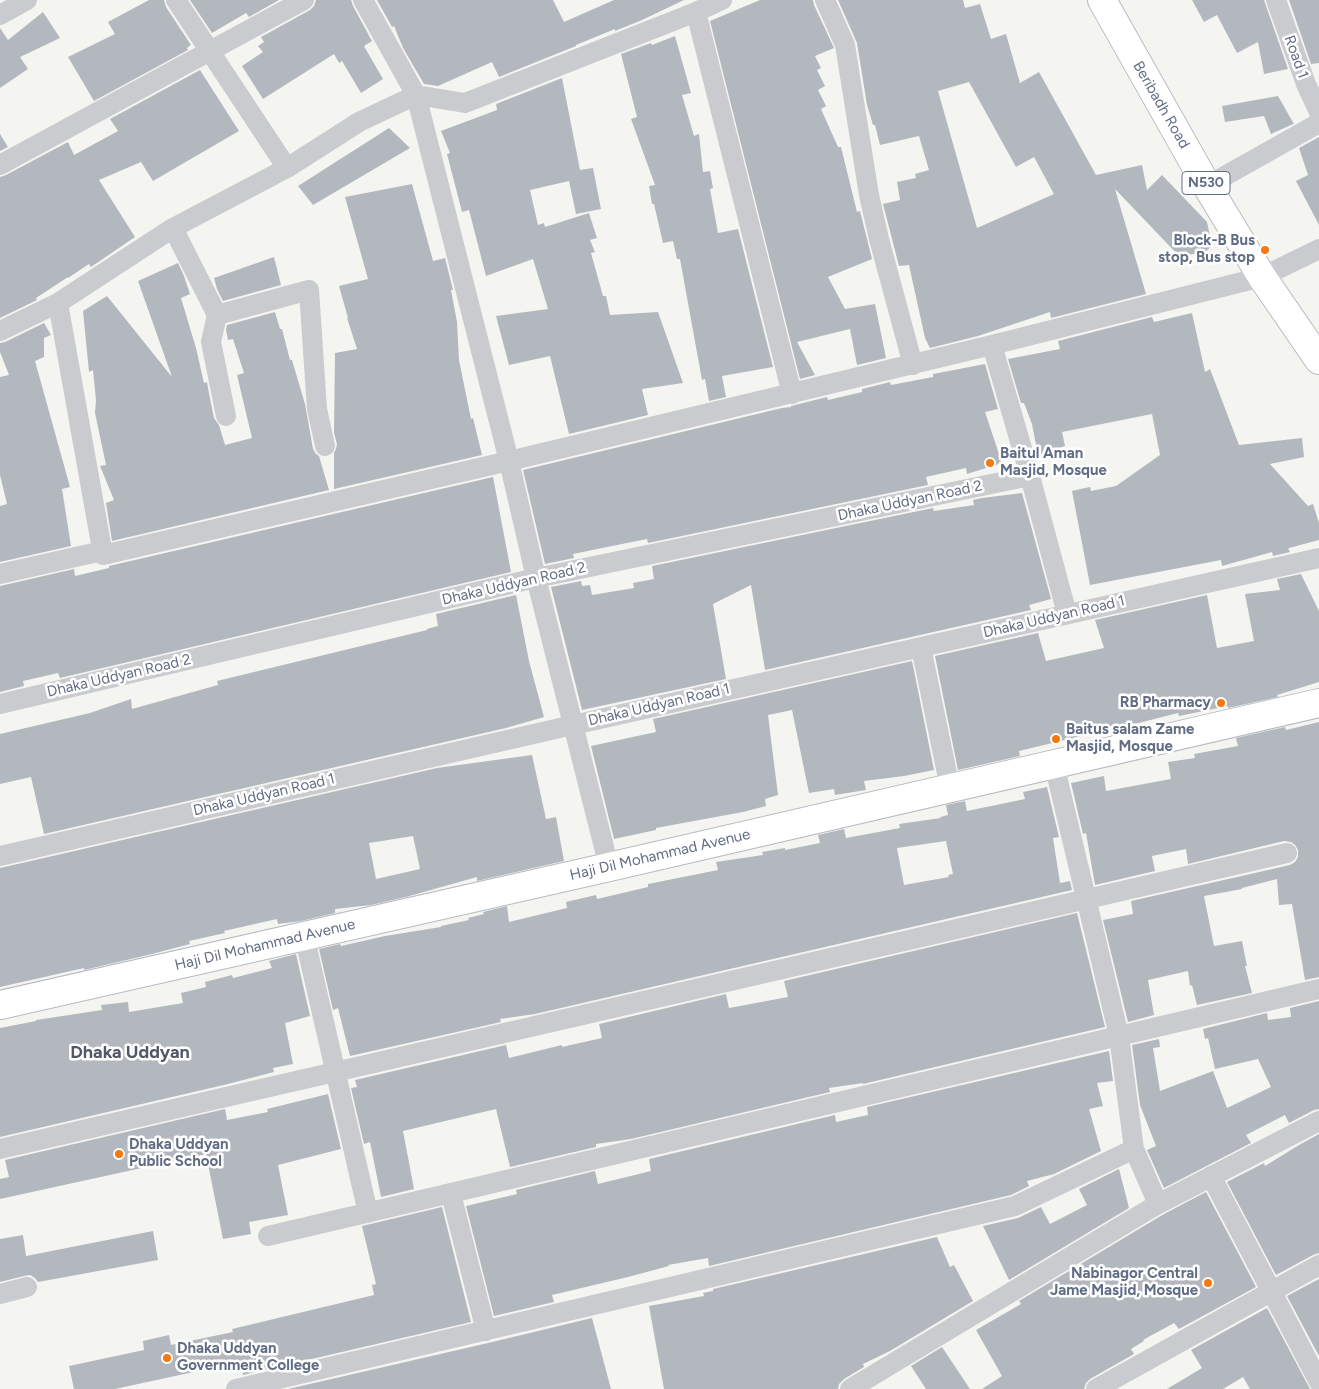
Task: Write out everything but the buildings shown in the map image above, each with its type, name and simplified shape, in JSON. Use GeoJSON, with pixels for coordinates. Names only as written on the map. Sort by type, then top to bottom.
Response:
{"type":"FeatureCollection","features":[{"type":"Feature","properties":{"kind":"main road","name":"Beribadh Road"},"geometry":{"type":"LineString","coordinates":[[1102,0],[1207,186],[1262,277],[1319,360]]}},
{"type":"Feature","properties":{"kind":"main road","name":"Haji Dil Mohammad Avenue"},"geometry":{"type":"LineString","coordinates":[[0,1005],[1319,703]]}},
{"type":"Feature","properties":{"kind":"street"},"geometry":{"type":"LineString","coordinates":[[0,15],[27,0]]}},
{"type":"Feature","properties":{"kind":"street"},"geometry":{"type":"LineString","coordinates":[[176,0],[287,168]]}},
{"type":"Feature","properties":{"kind":"street"},"geometry":{"type":"LineString","coordinates":[[0,165],[304,0]]}},
{"type":"Feature","properties":{"kind":"street"},"geometry":{"type":"LineString","coordinates":[[363,0],[416,95],[609,867]]}},
{"type":"Feature","properties":{"kind":"street"},"geometry":{"type":"LineString","coordinates":[[0,331],[58,303],[173,228],[287,168],[359,122],[416,95],[465,103],[722,0]]}},
{"type":"Feature","properties":{"kind":"street"},"geometry":{"type":"LineString","coordinates":[[825,0],[845,45],[869,195],[879,240],[913,365]]}},
{"type":"Feature","properties":{"kind":"street","name":"Road 1"},"geometry":{"type":"LineString","coordinates":[[1276,0],[1306,84],[1319,112]]}},
{"type":"Feature","properties":{"kind":"street"},"geometry":{"type":"LineString","coordinates":[[696,12],[792,394]]}},
{"type":"Feature","properties":{"kind":"street"},"geometry":{"type":"LineString","coordinates":[[1207,186],[1319,123]]}},
{"type":"Feature","properties":{"kind":"street"},"geometry":{"type":"LineString","coordinates":[[173,228],[217,314],[211,342],[226,416]]}},
{"type":"Feature","properties":{"kind":"street"},"geometry":{"type":"LineString","coordinates":[[103,555],[913,365],[1262,277],[1319,249]]}},
{"type":"Feature","properties":{"kind":"street"},"geometry":{"type":"LineString","coordinates":[[217,314],[309,290],[317,409],[325,446]]}},
{"type":"Feature","properties":{"kind":"street"},"geometry":{"type":"LineString","coordinates":[[58,303],[103,555]]}},
{"type":"Feature","properties":{"kind":"street"},"geometry":{"type":"LineString","coordinates":[[992,345],[1067,614]]}},
{"type":"Feature","properties":{"kind":"street","name":"Dhaka Uddyan Road 2"},"geometry":{"type":"LineString","coordinates":[[0,704],[536,578],[1030,476]]}},
{"type":"Feature","properties":{"kind":"street"},"geometry":{"type":"LineString","coordinates":[[0,574],[102,551],[103,555]]}},
{"type":"Feature","properties":{"kind":"street","name":"Dhaka Uddyan Road 1"},"geometry":{"type":"LineString","coordinates":[[0,856],[573,725],[1319,558]]}},
{"type":"Feature","properties":{"kind":"street"},"geometry":{"type":"LineString","coordinates":[[921,647],[950,788]]}},
{"type":"Feature","properties":{"kind":"street"},"geometry":{"type":"LineString","coordinates":[[1054,764],[1118,1036],[1134,1149],[1158,1204]]}},
{"type":"Feature","properties":{"kind":"street"},"geometry":{"type":"LineString","coordinates":[[0,1149],[1286,853]]}},
{"type":"Feature","properties":{"kind":"street"},"geometry":{"type":"LineString","coordinates":[[304,935],[368,1213]]}},
{"type":"Feature","properties":{"kind":"street"},"geometry":{"type":"LineString","coordinates":[[268,1236],[1319,989]]}},
{"type":"Feature","properties":{"kind":"street"},"geometry":{"type":"LineString","coordinates":[[850,1389],[1158,1204],[1319,1121]]}},
{"type":"Feature","properties":{"kind":"street"},"geometry":{"type":"LineString","coordinates":[[236,1389],[1015,1206],[1134,1149]]}},
{"type":"Feature","properties":{"kind":"street"},"geometry":{"type":"LineString","coordinates":[[1211,1176],[1319,1382]]}},
{"type":"Feature","properties":{"kind":"street"},"geometry":{"type":"LineString","coordinates":[[451,1194],[486,1331]]}},
{"type":"Feature","properties":{"kind":"street"},"geometry":{"type":"LineString","coordinates":[[1096,1389],[1319,1265]]}},
{"type":"Feature","properties":{"kind":"street"},"geometry":{"type":"LineString","coordinates":[[0,1294],[27,1287]]}},
{"type":"Feature","properties":{"kind":"place","name":"Block-B Bus stop, Bus stop"},"geometry":{"type":"Point","coordinates":[1265,250]}},
{"type":"Feature","properties":{"kind":"place","name":"Baitul Aman Masjid, Mosque"},"geometry":{"type":"Point","coordinates":[990,463]}},
{"type":"Feature","properties":{"kind":"place","name":"RB Pharmacy"},"geometry":{"type":"Point","coordinates":[1221,703]}},
{"type":"Feature","properties":{"kind":"place","name":"Baitus salam Zame Masjid, Mosque"},"geometry":{"type":"Point","coordinates":[1056,739]}},
{"type":"Feature","properties":{"kind":"place","name":"Dhaka Uddyan Public School"},"geometry":{"type":"Point","coordinates":[119,1154]}},
{"type":"Feature","properties":{"kind":"place","name":"Nabinagor Central Jame Masjid, Mosque"},"geometry":{"type":"Point","coordinates":[1208,1283]}},
{"type":"Feature","properties":{"kind":"place","name":"Dhaka Uddyan Government College"},"geometry":{"type":"Point","coordinates":[167,1358]}},
{"type":"Feature","properties":{"kind":"district","name":"Dhaka Uddyan"},"geometry":{"type":"Point","coordinates":[130,1053]}}]}
